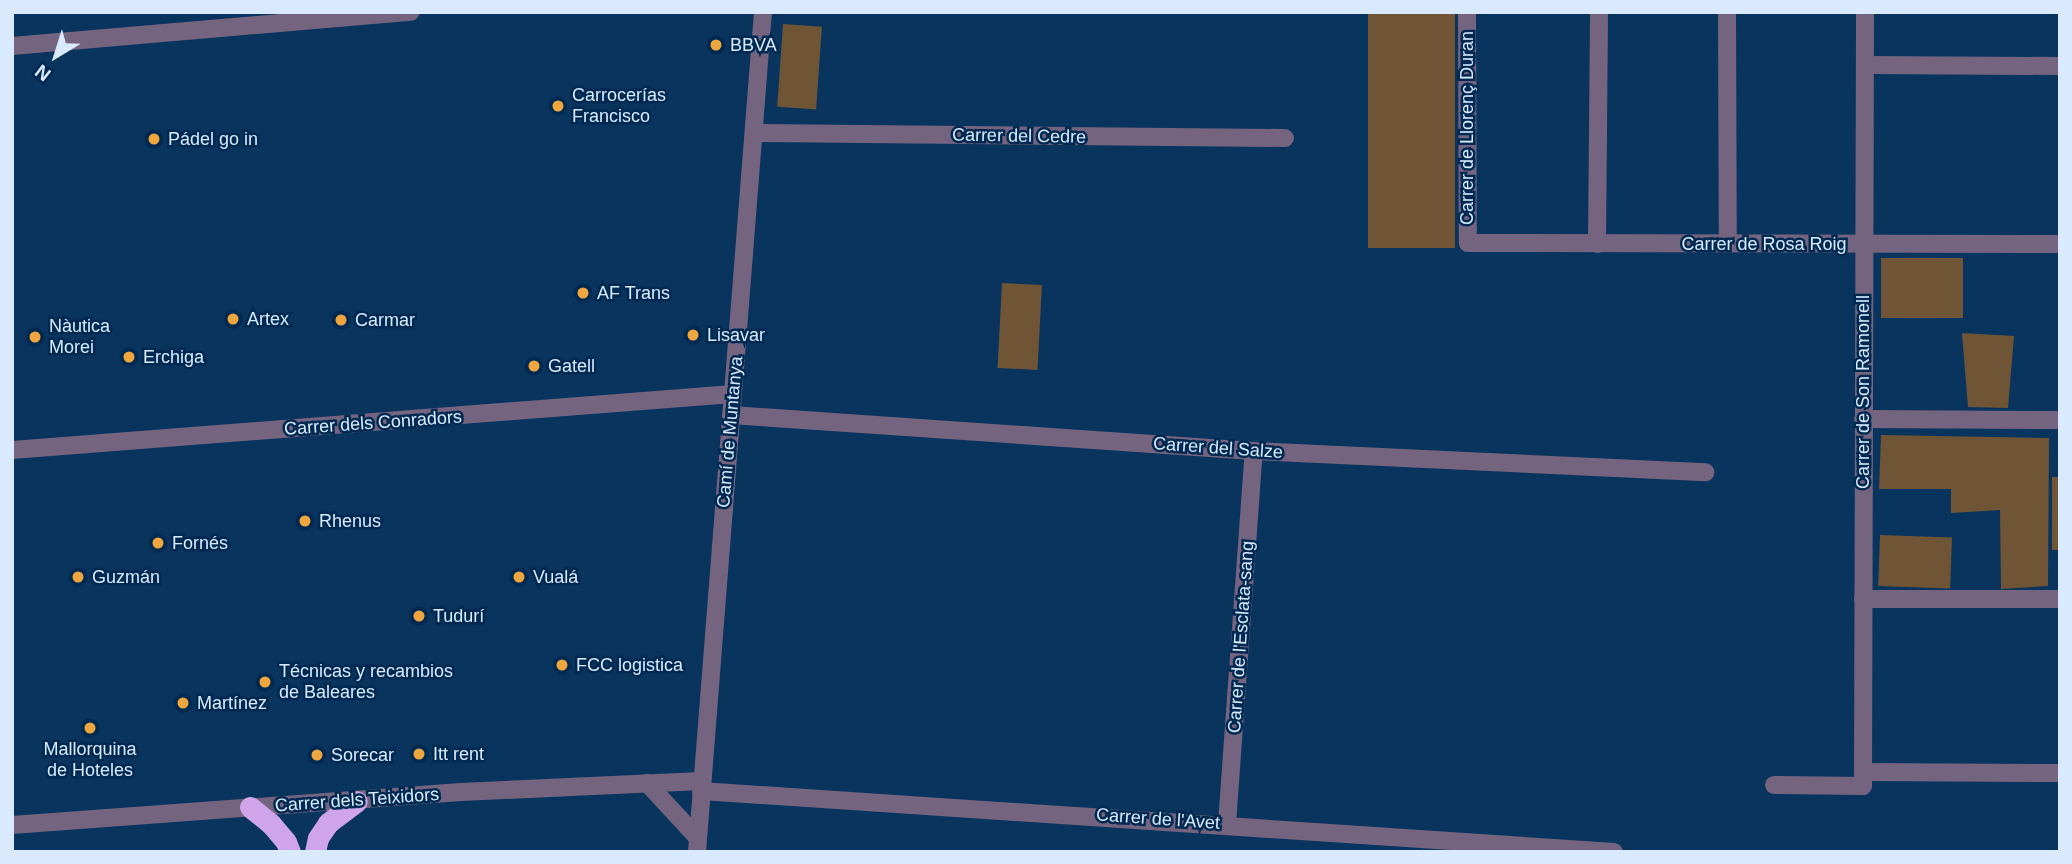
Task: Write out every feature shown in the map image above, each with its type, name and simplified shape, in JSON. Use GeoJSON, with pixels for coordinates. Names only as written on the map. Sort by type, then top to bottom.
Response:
{"type":"FeatureCollection","features":[{"type":"Feature","properties":{"kind":"highway"},"geometry":{"type":"LineString","coordinates":[[315,852],[318,838],[328,823],[357,801]]}},
{"type":"Feature","properties":{"kind":"highway"},"geometry":{"type":"LineString","coordinates":[[250,807],[271,824],[286,842],[290,852]]}},
{"type":"Feature","properties":{"kind":"street"},"geometry":{"type":"LineString","coordinates":[[12,46],[411,12]]}},
{"type":"Feature","properties":{"kind":"street","name":"Camí de Muntanya"},"geometry":{"type":"LineString","coordinates":[[697,845],[763,12]]}},
{"type":"Feature","properties":{"kind":"street","name":"Carrer de Llorenç Duran"},"geometry":{"type":"LineString","coordinates":[[1467,12],[1468,243]]}},
{"type":"Feature","properties":{"kind":"street"},"geometry":{"type":"LineString","coordinates":[[1597,244],[1599,12]]}},
{"type":"Feature","properties":{"kind":"street"},"geometry":{"type":"LineString","coordinates":[[1727,12],[1728,243]]}},
{"type":"Feature","properties":{"kind":"street","name":"Carrer de Son Ramonell"},"geometry":{"type":"LineString","coordinates":[[1863,772],[1865,12]]}},
{"type":"Feature","properties":{"kind":"street"},"geometry":{"type":"LineString","coordinates":[[1865,65],[2060,66]]}},
{"type":"Feature","properties":{"kind":"street","name":"Carrer del Cedre"},"geometry":{"type":"LineString","coordinates":[[754,133],[1285,138]]}},
{"type":"Feature","properties":{"kind":"street","name":"Carrer de Rosa Roig"},"geometry":{"type":"LineString","coordinates":[[1468,243],[2060,244]]}},
{"type":"Feature","properties":{"kind":"street","name":"Carrer dels Conradors"},"geometry":{"type":"LineString","coordinates":[[12,450],[733,394]]}},
{"type":"Feature","properties":{"kind":"street","name":"Carrer del Salze"},"geometry":{"type":"LineString","coordinates":[[731,415],[1254,450],[1706,472]]}},
{"type":"Feature","properties":{"kind":"street"},"geometry":{"type":"LineString","coordinates":[[1863,419],[2060,420]]}},
{"type":"Feature","properties":{"kind":"street","name":"Carrer de l'Esclata-sang"},"geometry":{"type":"LineString","coordinates":[[1227,824],[1254,450]]}},
{"type":"Feature","properties":{"kind":"street"},"geometry":{"type":"LineString","coordinates":[[1863,599],[2060,599]]}},
{"type":"Feature","properties":{"kind":"street"},"geometry":{"type":"LineString","coordinates":[[1774,785],[1863,786],[1863,772],[2060,773]]}},
{"type":"Feature","properties":{"kind":"street"},"geometry":{"type":"LineString","coordinates":[[647,783],[697,845]]}},
{"type":"Feature","properties":{"kind":"street","name":"Carrer dels Teixidors"},"geometry":{"type":"LineString","coordinates":[[12,825],[461,792],[647,783],[701,786]]}},
{"type":"Feature","properties":{"kind":"street","name":"Carrer de l'Avet"},"geometry":{"type":"LineString","coordinates":[[701,786],[1614,852]]}},
{"type":"Feature","properties":{"kind":"shaded area"},"geometry":{"type":"Polygon","coordinates":[[[1368,12],[1455,12],[1455,248],[1368,248],[1368,12]]]}},
{"type":"Feature","properties":{"kind":"shaded area"},"geometry":{"type":"Polygon","coordinates":[[[783,24],[822,27],[816,110],[777,107],[783,24]]]}},
{"type":"Feature","properties":{"kind":"shaded area"},"geometry":{"type":"Polygon","coordinates":[[[1881,258],[1963,258],[1963,318],[1881,318],[1881,258]]]}},
{"type":"Feature","properties":{"kind":"shaded area"},"geometry":{"type":"Polygon","coordinates":[[[1002,283],[1042,285],[1037,370],[998,368],[1002,283]]]}},
{"type":"Feature","properties":{"kind":"shaded area"},"geometry":{"type":"Polygon","coordinates":[[[1962,333],[2014,336],[2008,408],[1968,407],[1962,333]]]}},
{"type":"Feature","properties":{"kind":"shaded area"},"geometry":{"type":"Polygon","coordinates":[[[1881,435],[2049,438],[2048,586],[2001,589],[2000,510],[1951,513],[1951,489],[1879,489],[1881,435]]]}},
{"type":"Feature","properties":{"kind":"shaded area"},"geometry":{"type":"Polygon","coordinates":[[[2052,477],[2060,477],[2060,550],[2052,550],[2052,477]]]}},
{"type":"Feature","properties":{"kind":"shaded area"},"geometry":{"type":"Polygon","coordinates":[[[1880,535],[1952,538],[1950,588],[1878,586],[1880,535]]]}},
{"type":"Feature","properties":{"kind":"place","name":"BBVA"},"geometry":{"type":"Point","coordinates":[716,45]}},
{"type":"Feature","properties":{"kind":"place","name":"Carrocerías Francisco"},"geometry":{"type":"Point","coordinates":[558,106]}},
{"type":"Feature","properties":{"kind":"place","name":"Pádel go in"},"geometry":{"type":"Point","coordinates":[154,139]}},
{"type":"Feature","properties":{"kind":"place","name":"AF Trans"},"geometry":{"type":"Point","coordinates":[583,293]}},
{"type":"Feature","properties":{"kind":"place","name":"Artex"},"geometry":{"type":"Point","coordinates":[233,319]}},
{"type":"Feature","properties":{"kind":"place","name":"Carmar"},"geometry":{"type":"Point","coordinates":[341,320]}},
{"type":"Feature","properties":{"kind":"place","name":"Lisavar"},"geometry":{"type":"Point","coordinates":[693,335]}},
{"type":"Feature","properties":{"kind":"place","name":"Nàutica Morei"},"geometry":{"type":"Point","coordinates":[35,337]}},
{"type":"Feature","properties":{"kind":"place","name":"Erchiga"},"geometry":{"type":"Point","coordinates":[129,357]}},
{"type":"Feature","properties":{"kind":"place","name":"Gatell"},"geometry":{"type":"Point","coordinates":[534,366]}},
{"type":"Feature","properties":{"kind":"place","name":"Rhenus"},"geometry":{"type":"Point","coordinates":[305,521]}},
{"type":"Feature","properties":{"kind":"place","name":"Fornés"},"geometry":{"type":"Point","coordinates":[158,543]}},
{"type":"Feature","properties":{"kind":"place","name":"Guzmán"},"geometry":{"type":"Point","coordinates":[78,577]}},
{"type":"Feature","properties":{"kind":"place","name":"Vualá"},"geometry":{"type":"Point","coordinates":[519,577]}},
{"type":"Feature","properties":{"kind":"place","name":"Tudurí"},"geometry":{"type":"Point","coordinates":[419,616]}},
{"type":"Feature","properties":{"kind":"place","name":"FCC logistica"},"geometry":{"type":"Point","coordinates":[562,665]}},
{"type":"Feature","properties":{"kind":"place","name":"Técnicas y recambios de Baleares"},"geometry":{"type":"Point","coordinates":[265,682]}},
{"type":"Feature","properties":{"kind":"place","name":"Martínez"},"geometry":{"type":"Point","coordinates":[183,703]}},
{"type":"Feature","properties":{"kind":"place","name":"Mallorquina de Hoteles"},"geometry":{"type":"Point","coordinates":[90,728]}},
{"type":"Feature","properties":{"kind":"place","name":"Itt rent"},"geometry":{"type":"Point","coordinates":[419,754]}},
{"type":"Feature","properties":{"kind":"place","name":"Sorecar"},"geometry":{"type":"Point","coordinates":[317,755]}}]}
